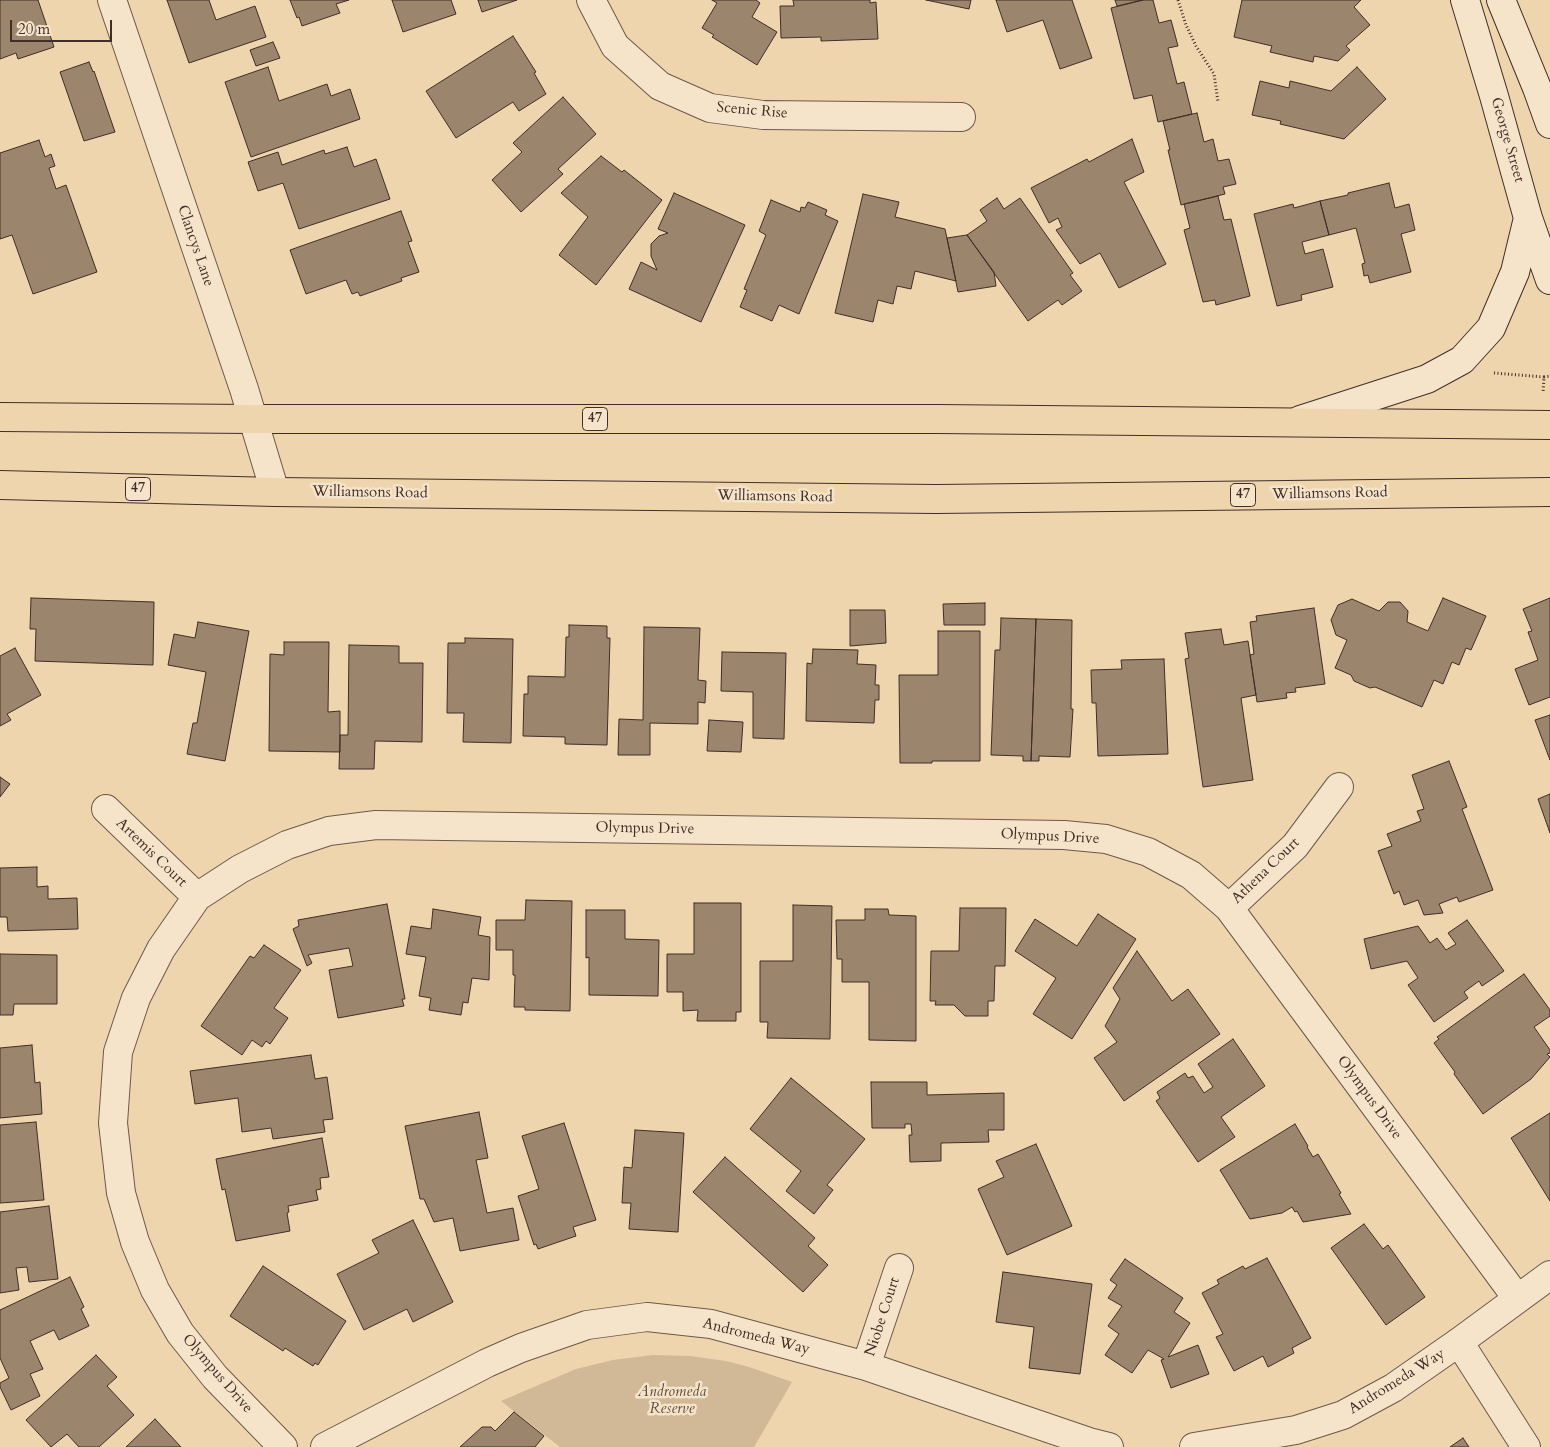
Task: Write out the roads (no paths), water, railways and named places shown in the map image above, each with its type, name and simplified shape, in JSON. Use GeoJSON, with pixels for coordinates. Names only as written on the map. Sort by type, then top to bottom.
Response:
{"type":"FeatureCollection","features":[{"type":"Feature","properties":{"kind":"main road","name":"47"},"geometry":{"type":"LineString","coordinates":[[0,417],[252,420],[938,419],[1550,425]]}},
{"type":"Feature","properties":{"kind":"main road","name":"Williamsons Road"},"geometry":{"type":"LineString","coordinates":[[0,486],[275,492],[936,499],[1550,492]]}},
{"type":"Feature","properties":{"kind":"street","name":"Clancys Lane"},"geometry":{"type":"LineString","coordinates":[[112,0],[244,389],[275,492]]}},
{"type":"Feature","properties":{"kind":"street","name":"Scenic Rise"},"geometry":{"type":"LineString","coordinates":[[591,0],[615,46],[660,86],[710,108],[764,115],[961,117]]}},
{"type":"Feature","properties":{"kind":"street","name":"George Street"},"geometry":{"type":"LineString","coordinates":[[1465,0],[1497,105],[1528,218],[1550,280]]}},
{"type":"Feature","properties":{"kind":"street"},"geometry":{"type":"LineString","coordinates":[[1501,0],[1550,124]]}},
{"type":"Feature","properties":{"kind":"street"},"geometry":{"type":"LineString","coordinates":[[1291,423],[1426,379],[1462,360],[1491,328],[1515,272],[1528,218]]}},
{"type":"Feature","properties":{"kind":"street","name":"Athena Court"},"geometry":{"type":"LineString","coordinates":[[1229,908],[1295,846],[1339,786]]}},
{"type":"Feature","properties":{"kind":"street","name":"Artemis Court"},"geometry":{"type":"LineString","coordinates":[[106,809],[197,897]]}},
{"type":"Feature","properties":{"kind":"street","name":"Olympus Drive"},"geometry":{"type":"LineString","coordinates":[[283,1447],[215,1377],[180,1333],[155,1290],[134,1242],[121,1193],[113,1123],[118,1052],[136,998],[160,949],[197,897],[240,869],[287,845],[329,831],[376,825],[1064,835],[1106,839],[1148,852],[1191,876],[1229,908],[1517,1298]]}},
{"type":"Feature","properties":{"kind":"street","name":"Niobe Court"},"geometry":{"type":"LineString","coordinates":[[866,1366],[899,1268]]}},
{"type":"Feature","properties":{"kind":"street","name":"Andromeda Way"},"geometry":{"type":"LineString","coordinates":[[1194,1447],[1296,1430],[1343,1415],[1393,1388],[1550,1275]]}},
{"type":"Feature","properties":{"kind":"street","name":"Andromeda Way"},"geometry":{"type":"LineString","coordinates":[[325,1447],[487,1363],[521,1348],[587,1324],[647,1317],[711,1324],[866,1366],[1089,1442],[1109,1447]]}},
{"type":"Feature","properties":{"kind":"street"},"geometry":{"type":"LineString","coordinates":[[1459,1342],[1526,1447]]}},
{"type":"Feature","properties":{"kind":"park label","name":"Andromeda Reserve"},"geometry":{"type":"Point","coordinates":[672,1402]}}]}
